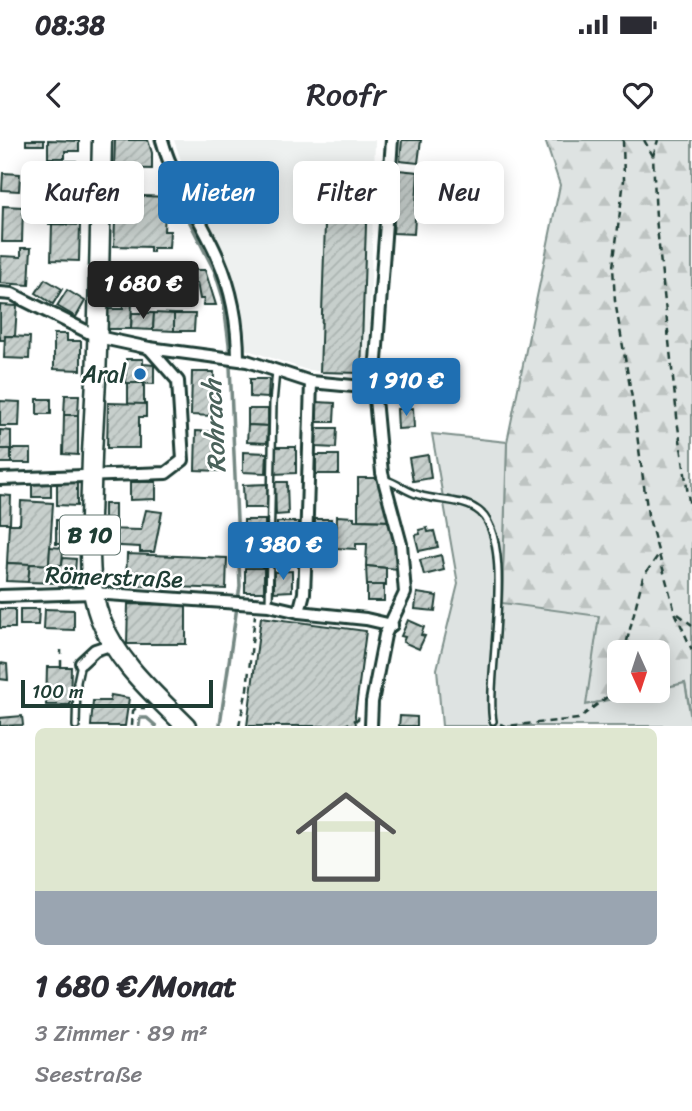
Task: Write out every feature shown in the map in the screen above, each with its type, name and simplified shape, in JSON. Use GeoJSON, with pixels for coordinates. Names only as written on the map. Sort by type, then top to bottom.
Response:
{"type":"FeatureCollection","features":[{"type":"Feature","properties":{"kind":"main road","name":"B 10"},"geometry":{"type":"LineString","coordinates":[[102,140],[91,476],[90,564],[93,593],[101,619],[113,643],[137,675],[186,726]]}},
{"type":"Feature","properties":{"kind":"street"},"geometry":{"type":"LineString","coordinates":[[162,140],[176,176],[218,257],[228,283],[233,306],[236,359]]}},
{"type":"Feature","properties":{"kind":"street"},"geometry":{"type":"LineString","coordinates":[[370,726],[372,702],[386,635],[405,593],[401,544],[384,480],[374,388],[392,140]]}},
{"type":"Feature","properties":{"kind":"street"},"geometry":{"type":"LineString","coordinates":[[0,293],[12,294],[97,337],[149,348],[236,359],[311,382],[374,388]]}},
{"type":"Feature","properties":{"kind":"street"},"geometry":{"type":"LineString","coordinates":[[0,479],[166,473],[183,460],[177,382],[149,348]]}},
{"type":"Feature","properties":{"kind":"street"},"geometry":{"type":"LineString","coordinates":[[299,612],[304,593],[311,382]]}},
{"type":"Feature","properties":{"kind":"street","name":"Römerstraße"},"geometry":{"type":"LineString","coordinates":[[0,596],[93,593],[269,605],[365,625],[392,625]]}},
{"type":"Feature","properties":{"kind":"street"},"geometry":{"type":"LineString","coordinates":[[81,663],[95,650],[113,643]]}},
{"type":"Feature","properties":{"kind":"lane"},"geometry":{"type":"LineString","coordinates":[[269,605],[276,371]]}},
{"type":"Feature","properties":{"kind":"lane"},"geometry":{"type":"LineString","coordinates":[[384,480],[423,496],[471,506],[478,509],[488,522],[495,544],[498,622],[490,702],[493,721]]}},
{"type":"Feature","properties":{"kind":"lane"},"geometry":{"type":"LineString","coordinates":[[76,726],[77,682],[81,663]]}},
{"type":"Feature","properties":{"kind":"path"},"geometry":{"type":"LineString","coordinates":[[622,140],[624,180],[613,267],[615,301],[648,515],[675,612],[692,650]]}},
{"type":"Feature","properties":{"kind":"path"},"geometry":{"type":"LineString","coordinates":[[644,140],[653,156]]}},
{"type":"Feature","properties":{"kind":"path"},"geometry":{"type":"LineString","coordinates":[[658,140],[653,156],[656,218],[678,426],[692,522]]}},
{"type":"Feature","properties":{"kind":"path"},"geometry":{"type":"LineString","coordinates":[[627,640],[643,577],[659,554]]}},
{"type":"Feature","properties":{"kind":"path"},"geometry":{"type":"LineString","coordinates":[[239,726],[247,689],[252,604]]}},
{"type":"Feature","properties":{"kind":"path"},"geometry":{"type":"LineString","coordinates":[[675,612],[692,625]]}},
{"type":"Feature","properties":{"kind":"path"},"geometry":{"type":"LineString","coordinates":[[61,650],[61,667]]}},
{"type":"Feature","properties":{"kind":"path"},"geometry":{"type":"LineString","coordinates":[[493,721],[506,726],[578,719],[607,697]]}},
{"type":"Feature","properties":{"kind":"path"},"geometry":{"type":"LineString","coordinates":[[132,726],[133,711],[141,706],[147,709]]}},
{"type":"Feature","properties":{"kind":"path"},"geometry":{"type":"LineString","coordinates":[[343,726],[358,719]]}},
{"type":"Feature","properties":{"kind":"shaded area"},"geometry":{"type":"Polygon","coordinates":[[[174,140],[375,140],[374,161],[293,161],[293,224],[373,224],[368,379],[304,369],[242,348],[230,275],[205,224],[279,224],[279,161],[181,161],[174,140]]]}},
{"type":"Feature","properties":{"kind":"green space"},"geometry":{"type":"Polygon","coordinates":[[[545,140],[692,140],[692,720],[685,683],[670,686],[670,640],[607,640],[607,700],[586,705],[502,604],[507,442],[560,185],[545,140]]]}},
{"type":"Feature","properties":{"kind":"green space"},"geometry":{"type":"Polygon","coordinates":[[[432,434],[507,442],[502,603],[599,616],[586,705],[607,700],[607,704],[670,704],[670,686],[685,683],[692,726],[442,726],[437,669],[458,584],[432,434]]]}},
{"type":"Feature","properties":{"kind":"building"},"geometry":{"type":"Polygon","coordinates":[[[26,140],[44,140],[44,145],[26,145],[26,140]]]}},
{"type":"Feature","properties":{"kind":"building"},"geometry":{"type":"Polygon","coordinates":[[[48,140],[79,141],[79,151],[65,151],[65,158],[48,158],[48,140]]]}},
{"type":"Feature","properties":{"kind":"building"},"geometry":{"type":"Polygon","coordinates":[[[115,140],[148,140],[152,153],[152,169],[144,169],[144,161],[114,161],[115,140]]]}},
{"type":"Feature","properties":{"kind":"building"},"geometry":{"type":"Polygon","coordinates":[[[402,140],[421,140],[418,161],[400,161],[402,140]]]}},
{"type":"Feature","properties":{"kind":"building"},"geometry":{"type":"Polygon","coordinates":[[[400,170],[414,172],[414,234],[393,233],[394,224],[400,224],[400,170]]]}},
{"type":"Feature","properties":{"kind":"building"},"geometry":{"type":"Polygon","coordinates":[[[3,173],[20,174],[19,191],[2,190],[3,173]]]}},
{"type":"Feature","properties":{"kind":"building"},"geometry":{"type":"Polygon","coordinates":[[[144,196],[158,197],[158,224],[164,224],[164,231],[170,231],[169,248],[153,248],[153,252],[150,252],[150,247],[114,246],[115,224],[144,224],[144,196]]]}},
{"type":"Feature","properties":{"kind":"building"},"geometry":{"type":"Polygon","coordinates":[[[3,206],[21,207],[22,242],[2,242],[3,206]]]}},
{"type":"Feature","properties":{"kind":"building"},"geometry":{"type":"Polygon","coordinates":[[[52,224],[80,225],[79,261],[51,260],[52,224]]]}},
{"type":"Feature","properties":{"kind":"building"},"geometry":{"type":"Polygon","coordinates":[[[325,224],[366,224],[361,373],[320,372],[325,224]]]}},
{"type":"Feature","properties":{"kind":"building"},"geometry":{"type":"Polygon","coordinates":[[[21,248],[31,248],[29,285],[0,283],[1,256],[21,257],[21,248]]]}},
{"type":"Feature","properties":{"kind":"building"},"geometry":{"type":"Polygon","coordinates":[[[155,265],[164,266],[164,276],[179,278],[179,295],[156,296],[155,265]]]}},
{"type":"Feature","properties":{"kind":"building"},"geometry":{"type":"Polygon","coordinates":[[[155,265],[156,296],[106,296],[106,275],[123,275],[126,266],[155,265]]]}},
{"type":"Feature","properties":{"kind":"building"},"geometry":{"type":"Polygon","coordinates":[[[192,270],[205,270],[216,305],[203,305],[204,299],[200,299],[192,270]]]}},
{"type":"Feature","properties":{"kind":"building"},"geometry":{"type":"Polygon","coordinates":[[[45,279],[62,289],[53,304],[36,293],[45,279]]]}},
{"type":"Feature","properties":{"kind":"building"},"geometry":{"type":"Polygon","coordinates":[[[67,290],[85,301],[76,317],[57,306],[67,290]]]}},
{"type":"Feature","properties":{"kind":"building"},"geometry":{"type":"Polygon","coordinates":[[[123,300],[132,300],[131,329],[107,329],[107,309],[123,309],[123,300]]]}},
{"type":"Feature","properties":{"kind":"building"},"geometry":{"type":"Polygon","coordinates":[[[0,305],[17,306],[15,336],[5,336],[5,340],[0,340],[0,305]]]}},
{"type":"Feature","properties":{"kind":"building"},"geometry":{"type":"Polygon","coordinates":[[[132,313],[154,313],[153,330],[131,329],[132,313]]]}},
{"type":"Feature","properties":{"kind":"building"},"geometry":{"type":"Polygon","coordinates":[[[154,313],[174,314],[174,331],[153,330],[154,313]]]}},
{"type":"Feature","properties":{"kind":"building"},"geometry":{"type":"Polygon","coordinates":[[[174,314],[195,314],[194,331],[174,331],[174,314]]]}},
{"type":"Feature","properties":{"kind":"building"},"geometry":{"type":"Polygon","coordinates":[[[54,334],[67,334],[67,341],[81,341],[81,370],[54,369],[54,334]]]}},
{"type":"Feature","properties":{"kind":"building"},"geometry":{"type":"Polygon","coordinates":[[[5,336],[30,337],[29,359],[4,358],[5,336]]]}},
{"type":"Feature","properties":{"kind":"building","name":"Aral"},"geometry":{"type":"Polygon","coordinates":[[[126,359],[143,359],[143,364],[154,365],[154,384],[126,383],[126,359]]]}},
{"type":"Feature","properties":{"kind":"building"},"geometry":{"type":"Polygon","coordinates":[[[192,372],[214,372],[213,416],[191,415],[192,372]]]}},
{"type":"Feature","properties":{"kind":"building"},"geometry":{"type":"Polygon","coordinates":[[[250,379],[269,379],[268,398],[250,397],[250,379]]]}},
{"type":"Feature","properties":{"kind":"building","name":"Aral"},"geometry":{"type":"Polygon","coordinates":[[[128,383],[144,383],[144,404],[128,404],[128,383]]]}},
{"type":"Feature","properties":{"kind":"building"},"geometry":{"type":"Polygon","coordinates":[[[65,395],[79,395],[78,415],[64,415],[65,395]]]}},
{"type":"Feature","properties":{"kind":"building"},"geometry":{"type":"Polygon","coordinates":[[[37,399],[51,399],[51,414],[37,414],[37,399]]]}},
{"type":"Feature","properties":{"kind":"building"},"geometry":{"type":"Polygon","coordinates":[[[0,401],[20,402],[19,426],[0,426],[0,401]]]}},
{"type":"Feature","properties":{"kind":"building"},"geometry":{"type":"Polygon","coordinates":[[[317,402],[335,403],[334,422],[317,422],[317,402]]]}},
{"type":"Feature","properties":{"kind":"building","name":"Aral"},"geometry":{"type":"Polygon","coordinates":[[[108,403],[146,404],[146,417],[139,417],[139,448],[107,448],[108,403]]]}},
{"type":"Feature","properties":{"kind":"building"},"geometry":{"type":"Polygon","coordinates":[[[413,408],[414,428],[398,429],[397,409],[413,408]]]}},
{"type":"Feature","properties":{"kind":"building"},"geometry":{"type":"Polygon","coordinates":[[[248,409],[268,409],[268,426],[248,425],[248,409]]]}},
{"type":"Feature","properties":{"kind":"building"},"geometry":{"type":"Polygon","coordinates":[[[64,415],[78,415],[78,455],[63,454],[64,415]]]}},
{"type":"Feature","properties":{"kind":"building"},"geometry":{"type":"Polygon","coordinates":[[[248,425],[268,426],[267,443],[247,442],[248,425]]]}},
{"type":"Feature","properties":{"kind":"building"},"geometry":{"type":"Polygon","coordinates":[[[317,428],[337,428],[336,448],[316,447],[317,428]]]}},
{"type":"Feature","properties":{"kind":"building"},"geometry":{"type":"Polygon","coordinates":[[[0,430],[11,431],[11,449],[0,449],[0,430]]]}},
{"type":"Feature","properties":{"kind":"building"},"geometry":{"type":"Polygon","coordinates":[[[196,431],[222,432],[220,471],[195,470],[196,431]]]}},
{"type":"Feature","properties":{"kind":"building"},"geometry":{"type":"Polygon","coordinates":[[[273,447],[296,447],[296,473],[273,474],[273,447]]]}},
{"type":"Feature","properties":{"kind":"building"},"geometry":{"type":"Polygon","coordinates":[[[0,449],[11,449],[11,463],[0,463],[0,449]]]}},
{"type":"Feature","properties":{"kind":"building"},"geometry":{"type":"Polygon","coordinates":[[[11,449],[31,449],[31,463],[11,463],[11,449]]]}},
{"type":"Feature","properties":{"kind":"building"},"geometry":{"type":"Polygon","coordinates":[[[243,452],[267,453],[266,473],[243,472],[243,452]]]}},
{"type":"Feature","properties":{"kind":"building"},"geometry":{"type":"Polygon","coordinates":[[[316,455],[339,455],[339,474],[316,474],[316,455]]]}},
{"type":"Feature","properties":{"kind":"building"},"geometry":{"type":"Polygon","coordinates":[[[428,455],[431,478],[413,481],[409,458],[428,455]]]}},
{"type":"Feature","properties":{"kind":"building"},"geometry":{"type":"Polygon","coordinates":[[[358,478],[377,478],[390,521],[358,520],[358,478]]]}},
{"type":"Feature","properties":{"kind":"building"},"geometry":{"type":"Polygon","coordinates":[[[32,480],[51,480],[51,497],[32,497],[32,480]]]}},
{"type":"Feature","properties":{"kind":"building"},"geometry":{"type":"Polygon","coordinates":[[[57,480],[77,480],[77,506],[57,505],[57,480]]]}},
{"type":"Feature","properties":{"kind":"building"},"geometry":{"type":"Polygon","coordinates":[[[130,482],[156,482],[156,499],[130,500],[130,482]]]}},
{"type":"Feature","properties":{"kind":"building"},"geometry":{"type":"Polygon","coordinates":[[[275,482],[287,482],[288,514],[276,515],[275,482]]]}},
{"type":"Feature","properties":{"kind":"building"},"geometry":{"type":"Polygon","coordinates":[[[267,484],[268,508],[244,508],[243,485],[267,484]]]}},
{"type":"Feature","properties":{"kind":"building"},"geometry":{"type":"Polygon","coordinates":[[[0,495],[11,496],[10,523],[0,523],[0,495]]]}},
{"type":"Feature","properties":{"kind":"building"},"geometry":{"type":"Polygon","coordinates":[[[21,501],[53,503],[49,565],[7,563],[9,524],[20,524],[21,501]]]}},
{"type":"Feature","properties":{"kind":"building"},"geometry":{"type":"Polygon","coordinates":[[[104,504],[115,504],[115,525],[104,524],[104,504]]]}},
{"type":"Feature","properties":{"kind":"building"},"geometry":{"type":"Polygon","coordinates":[[[146,510],[162,512],[154,552],[140,552],[140,547],[101,545],[102,529],[141,530],[146,510]]]}},
{"type":"Feature","properties":{"kind":"building"},"geometry":{"type":"Polygon","coordinates":[[[337,516],[354,517],[354,520],[390,521],[398,547],[398,569],[366,566],[367,544],[356,544],[356,549],[336,548],[337,516]]]}},
{"type":"Feature","properties":{"kind":"building"},"geometry":{"type":"Polygon","coordinates":[[[315,519],[331,519],[331,535],[315,535],[315,519]]]}},
{"type":"Feature","properties":{"kind":"building"},"geometry":{"type":"Polygon","coordinates":[[[56,520],[76,521],[76,544],[56,544],[56,520]]]}},
{"type":"Feature","properties":{"kind":"building"},"geometry":{"type":"Polygon","coordinates":[[[244,520],[265,520],[265,555],[244,555],[244,520]]]}},
{"type":"Feature","properties":{"kind":"building"},"geometry":{"type":"Polygon","coordinates":[[[277,522],[298,522],[298,538],[277,538],[277,522]]]}},
{"type":"Feature","properties":{"kind":"building"},"geometry":{"type":"Polygon","coordinates":[[[427,528],[428,532],[434,531],[438,547],[419,551],[415,535],[420,534],[419,530],[427,528]]]}},
{"type":"Feature","properties":{"kind":"building"},"geometry":{"type":"Polygon","coordinates":[[[312,544],[330,544],[330,551],[335,552],[334,562],[328,562],[328,566],[312,566],[312,544]]]}},
{"type":"Feature","properties":{"kind":"building"},"geometry":{"type":"Polygon","coordinates":[[[274,545],[289,545],[289,566],[274,565],[274,545]]]}},
{"type":"Feature","properties":{"kind":"building"},"geometry":{"type":"Polygon","coordinates":[[[50,547],[63,548],[62,565],[49,565],[50,547]]]}},
{"type":"Feature","properties":{"kind":"building"},"geometry":{"type":"Polygon","coordinates":[[[127,554],[227,558],[226,589],[126,585],[127,554]]]}},
{"type":"Feature","properties":{"kind":"building"},"geometry":{"type":"Polygon","coordinates":[[[441,555],[444,570],[424,575],[420,560],[441,555]]]}},
{"type":"Feature","properties":{"kind":"building"},"geometry":{"type":"Polygon","coordinates":[[[63,558],[76,559],[74,584],[55,583],[56,565],[62,565],[63,558]]]}},
{"type":"Feature","properties":{"kind":"building"},"geometry":{"type":"Polygon","coordinates":[[[7,563],[30,564],[28,582],[6,581],[7,563]]]}},
{"type":"Feature","properties":{"kind":"building"},"geometry":{"type":"Polygon","coordinates":[[[30,564],[56,565],[55,583],[28,582],[30,564]]]}},
{"type":"Feature","properties":{"kind":"building"},"geometry":{"type":"Polygon","coordinates":[[[366,566],[386,568],[386,586],[367,585],[366,566]]]}},
{"type":"Feature","properties":{"kind":"building"},"geometry":{"type":"Polygon","coordinates":[[[245,568],[264,568],[264,592],[245,592],[245,568]]]}},
{"type":"Feature","properties":{"kind":"building"},"geometry":{"type":"Polygon","coordinates":[[[292,571],[292,591],[274,592],[274,572],[292,571]]]}},
{"type":"Feature","properties":{"kind":"building"},"geometry":{"type":"Polygon","coordinates":[[[367,585],[384,585],[384,601],[367,601],[367,585]]]}},
{"type":"Feature","properties":{"kind":"building"},"geometry":{"type":"Polygon","coordinates":[[[417,593],[437,596],[435,611],[415,609],[417,593]]]}},
{"type":"Feature","properties":{"kind":"building"},"geometry":{"type":"Polygon","coordinates":[[[128,604],[186,605],[186,644],[127,644],[128,604]]]}},
{"type":"Feature","properties":{"kind":"building"},"geometry":{"type":"Polygon","coordinates":[[[0,609],[15,609],[15,628],[0,628],[0,609]]]}},
{"type":"Feature","properties":{"kind":"building"},"geometry":{"type":"Polygon","coordinates":[[[20,609],[39,609],[38,625],[20,625],[20,609]]]}},
{"type":"Feature","properties":{"kind":"building"},"geometry":{"type":"Polygon","coordinates":[[[45,609],[74,610],[74,630],[44,629],[45,609]]]}},
{"type":"Feature","properties":{"kind":"building"},"geometry":{"type":"Polygon","coordinates":[[[261,617],[366,631],[355,715],[356,726],[247,726],[261,617]]]}},
{"type":"Feature","properties":{"kind":"building"},"geometry":{"type":"Polygon","coordinates":[[[408,620],[424,627],[421,635],[425,636],[419,649],[403,642],[405,637],[401,636],[408,620]]]}},
{"type":"Feature","properties":{"kind":"building"},"geometry":{"type":"Polygon","coordinates":[[[0,663],[7,664],[8,680],[0,679],[0,663]]]}},
{"type":"Feature","properties":{"kind":"building"},"geometry":{"type":"Polygon","coordinates":[[[47,667],[71,667],[70,705],[46,705],[47,667]]]}},
{"type":"Feature","properties":{"kind":"building"},"geometry":{"type":"Polygon","coordinates":[[[111,695],[129,698],[125,726],[91,726],[93,701],[110,701],[111,695]]]}},
{"type":"Feature","properties":{"kind":"building"},"geometry":{"type":"Polygon","coordinates":[[[22,716],[23,725],[0,726],[0,718],[22,716]]]}},
{"type":"Feature","properties":{"kind":"building"},"geometry":{"type":"Polygon","coordinates":[[[400,716],[417,717],[417,726],[399,726],[400,716]]]}},
{"type":"Feature","properties":{"kind":"waterway","name":"Rohrach"},"geometry":{"type":"LineString","coordinates":[[155,140],[171,185],[215,272],[223,298],[229,344],[240,586],[220,724]]}},
{"type":"Feature","properties":{"kind":"waterway","name":"Rohrach"},"geometry":{"type":"LineString","coordinates":[[139,726],[140,718],[147,718],[156,726]]}},
{"type":"Feature","properties":{"kind":"place","name":"Aral"},"geometry":{"type":"Point","coordinates":[140,374]}}]}
